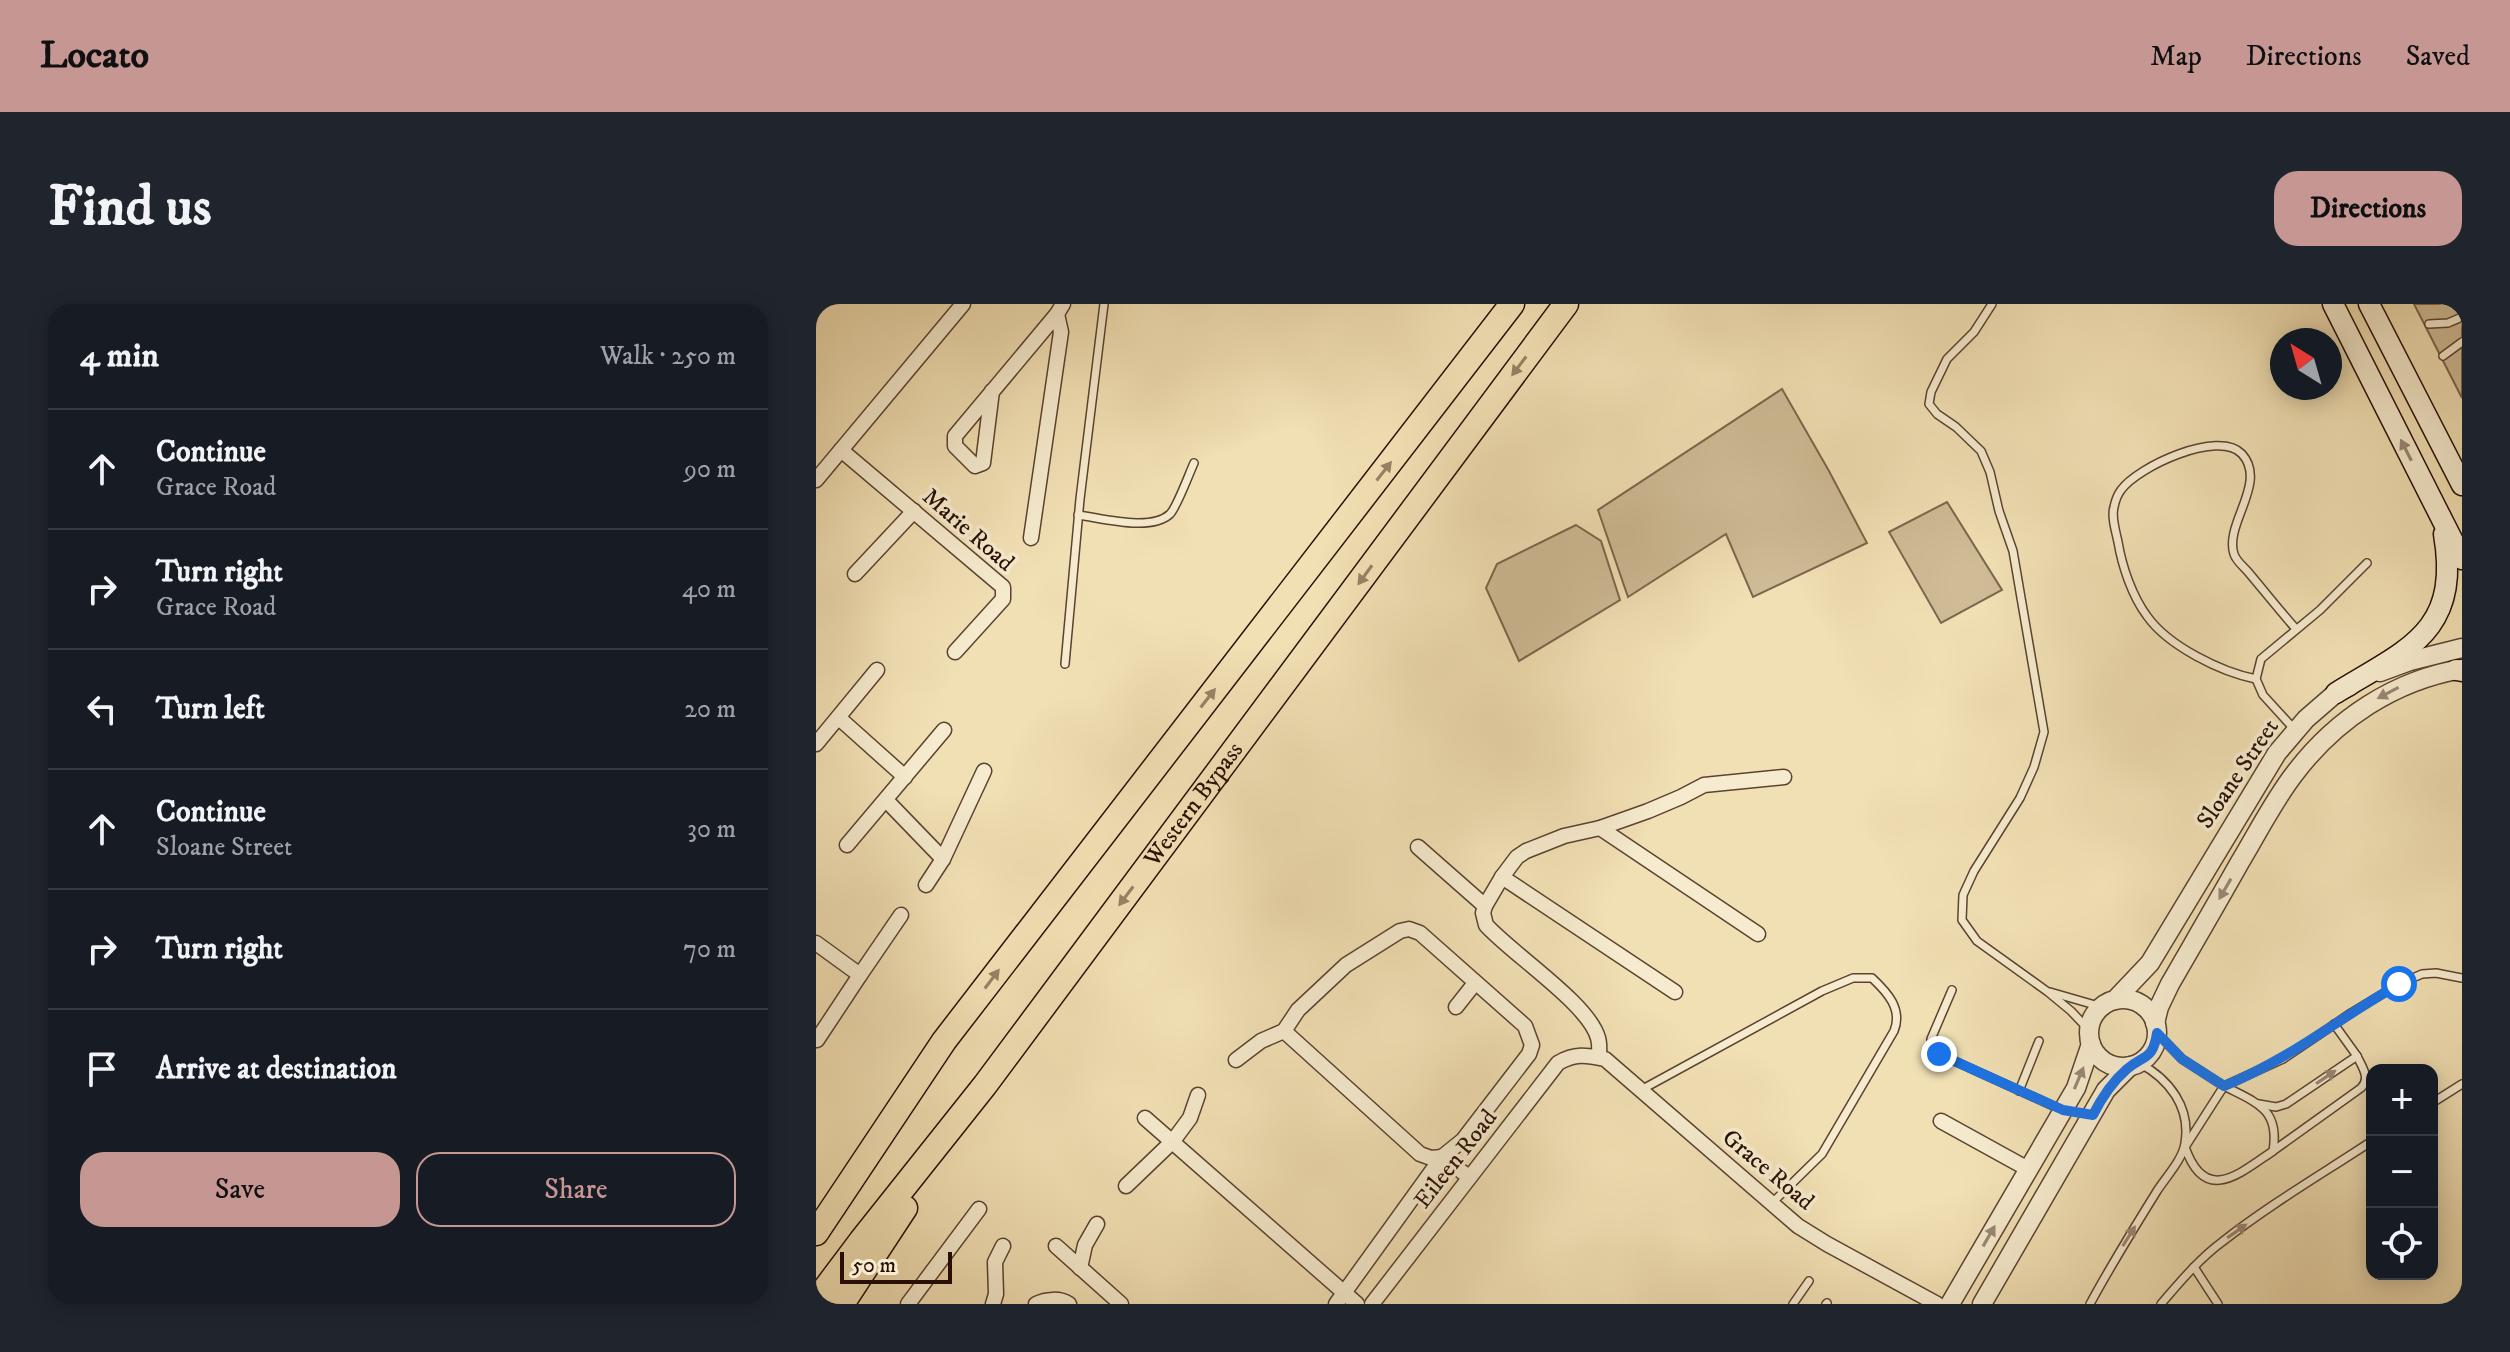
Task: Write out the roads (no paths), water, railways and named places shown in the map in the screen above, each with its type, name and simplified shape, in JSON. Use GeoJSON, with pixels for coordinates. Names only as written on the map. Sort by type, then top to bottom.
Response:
{"type":"FeatureCollection","features":[{"type":"Feature","properties":{"kind":"highway"},"geometry":{"type":"LineString","coordinates":[[816,1211],[1512,304]]}},
{"type":"Feature","properties":{"kind":"highway","name":"Western Bypass"},"geometry":{"type":"LineString","coordinates":[[816,1301],[985,1085],[1566,304]]}},
{"type":"Feature","properties":{"kind":"highway"},"geometry":{"type":"LineString","coordinates":[[816,1233],[944,1041]]}},
{"type":"Feature","properties":{"kind":"highway"},"geometry":{"type":"LineString","coordinates":[[842,1304],[985,1085]]}},
{"type":"Feature","properties":{"kind":"main road"},"geometry":{"type":"LineString","coordinates":[[2333,304],[2462,559]]}},
{"type":"Feature","properties":{"kind":"main road"},"geometry":{"type":"LineString","coordinates":[[2369,304],[2462,485]]}},
{"type":"Feature","properties":{"kind":"main road"},"geometry":{"type":"LineString","coordinates":[[2336,693],[2403,653],[2422,639],[2434,622],[2447,577],[2441,520]]}},
{"type":"Feature","properties":{"kind":"street"},"geometry":{"type":"LineString","coordinates":[[816,480],[963,304]]}},
{"type":"Feature","properties":{"kind":"street"},"geometry":{"type":"LineString","coordinates":[[992,391],[983,463],[975,466],[955,446],[955,436],[992,391],[1060,309]]}},
{"type":"Feature","properties":{"kind":"street"},"geometry":{"type":"LineString","coordinates":[[1031,538],[1061,332],[1060,309]]}},
{"type":"Feature","properties":{"kind":"street","name":"Marie Road"},"geometry":{"type":"LineString","coordinates":[[841,450],[999,583],[1005,593],[955,652]]}},
{"type":"Feature","properties":{"kind":"street"},"geometry":{"type":"LineString","coordinates":[[855,574],[914,511]]}},
{"type":"Feature","properties":{"kind":"street","name":"Sloane Street"},"geometry":{"type":"LineString","coordinates":[[2108,1004],[2150,963],[2263,773],[2295,730],[2336,693],[2410,661],[2462,648]]}},
{"type":"Feature","properties":{"kind":"street"},"geometry":{"type":"LineString","coordinates":[[816,744],[877,670]]}},
{"type":"Feature","properties":{"kind":"street","name":"Sloane Street"},"geometry":{"type":"LineString","coordinates":[[2156,1028],[2159,1007],[2170,984],[2294,774],[2358,710],[2400,686],[2460,670]]}},
{"type":"Feature","properties":{"kind":"street"},"geometry":{"type":"LineString","coordinates":[[839,718],[905,777]]}},
{"type":"Feature","properties":{"kind":"street"},"geometry":{"type":"LineString","coordinates":[[847,845],[944,730]]}},
{"type":"Feature","properties":{"kind":"street"},"geometry":{"type":"LineString","coordinates":[[926,885],[943,859],[984,771]]}},
{"type":"Feature","properties":{"kind":"street"},"geometry":{"type":"LineString","coordinates":[[1599,1057],[1599,1039],[1578,1007],[1490,929],[1484,919],[1485,906],[1502,877],[1517,857],[1526,851],[1564,836],[1600,828],[1704,785],[1784,777]]}},
{"type":"Feature","properties":{"kind":"street"},"geometry":{"type":"LineString","coordinates":[[886,800],[943,859]]}},
{"type":"Feature","properties":{"kind":"street"},"geometry":{"type":"LineString","coordinates":[[1600,828],[1758,934]]}},
{"type":"Feature","properties":{"kind":"street"},"geometry":{"type":"LineString","coordinates":[[1418,847],[1485,906]]}},
{"type":"Feature","properties":{"kind":"street"},"geometry":{"type":"LineString","coordinates":[[1502,877],[1675,992]]}},
{"type":"Feature","properties":{"kind":"street"},"geometry":{"type":"LineString","coordinates":[[817,1040],[901,915]]}},
{"type":"Feature","properties":{"kind":"street"},"geometry":{"type":"LineString","coordinates":[[1236,1060],[1261,1041],[1284,1031],[1298,1010],[1346,965],[1400,931],[1409,929],[1420,933],[1525,1026],[1532,1045],[1529,1054],[1463,1140],[1442,1157],[1340,1298]]}},
{"type":"Feature","properties":{"kind":"street"},"geometry":{"type":"LineString","coordinates":[[816,943],[860,975]]}},
{"type":"Feature","properties":{"kind":"street"},"geometry":{"type":"LineString","coordinates":[[1456,1007],[1475,983]]}},
{"type":"Feature","properties":{"kind":"street"},"geometry":{"type":"LineString","coordinates":[[1950,1304],[2080,1078],[2096,1013],[2108,1004],[2125,999],[2144,1007],[2156,1028],[2152,1050],[2106,1090],[1982,1304]]}},
{"type":"Feature","properties":{"kind":"street"},"geometry":{"type":"LineString","coordinates":[[1284,1031],[1420,1154],[1431,1158],[1442,1157],[1469,1177]]}},
{"type":"Feature","properties":{"kind":"street"},"geometry":{"type":"LineString","coordinates":[[2090,1037],[2102,1060],[2120,1067],[2134,1065]]}},
{"type":"Feature","properties":{"kind":"street","name":"Grace Road"},"geometry":{"type":"LineString","coordinates":[[1583,1054],[1605,1059],[1798,1226],[1937,1304]]}},
{"type":"Feature","properties":{"kind":"street","name":"Eileen Road"},"geometry":{"type":"LineString","coordinates":[[1372,1304],[1558,1063],[1583,1054]]}},
{"type":"Feature","properties":{"kind":"street"},"geometry":{"type":"LineString","coordinates":[[1126,1186],[1173,1141],[1190,1118],[1198,1095]]}},
{"type":"Feature","properties":{"kind":"street"},"geometry":{"type":"LineString","coordinates":[[2063,1110],[2093,1115]]}},
{"type":"Feature","properties":{"kind":"street"},"geometry":{"type":"LineString","coordinates":[[1145,1118],[1340,1298],[1357,1304]]}},
{"type":"Feature","properties":{"kind":"street"},"geometry":{"type":"LineString","coordinates":[[1941,1121],[2028,1170],[2042,1171],[2071,1151]]}},
{"type":"Feature","properties":{"kind":"street"},"geometry":{"type":"LineString","coordinates":[[911,1303],[979,1209]]}},
{"type":"Feature","properties":{"kind":"street"},"geometry":{"type":"LineString","coordinates":[[1080,1268],[1085,1245],[1097,1224]]}},
{"type":"Feature","properties":{"kind":"street"},"geometry":{"type":"LineString","coordinates":[[1969,1304],[2006,1248],[2024,1233]]}},
{"type":"Feature","properties":{"kind":"street"},"geometry":{"type":"LineString","coordinates":[[993,1304],[996,1294],[995,1262],[1003,1246]]}},
{"type":"Feature","properties":{"kind":"street"},"geometry":{"type":"LineString","coordinates":[[1056,1246],[1121,1304]]}},
{"type":"Feature","properties":{"kind":"street"},"geometry":{"type":"LineString","coordinates":[[1036,1304],[1045,1300],[1069,1304]]}},
{"type":"Feature","properties":{"kind":"lane"},"geometry":{"type":"LineString","coordinates":[[1065,664],[1078,515],[1104,304]]}},
{"type":"Feature","properties":{"kind":"lane"},"geometry":{"type":"LineString","coordinates":[[1992,304],[1974,332],[1947,359],[1931,392],[1929,404],[1981,451],[1990,472],[2013,551],[2044,732],[2034,767],[2020,798],[1974,871],[1963,895],[1962,920],[1977,941],[2071,1011],[2090,1037]]}},
{"type":"Feature","properties":{"kind":"lane"},"geometry":{"type":"LineString","coordinates":[[2429,324],[2448,323],[2462,317]]}},
{"type":"Feature","properties":{"kind":"lane"},"geometry":{"type":"LineString","coordinates":[[2443,356],[2462,342]]}},
{"type":"Feature","properties":{"kind":"lane"},"geometry":{"type":"LineString","coordinates":[[2256,679],[2208,663],[2176,643],[2147,617],[2133,590],[2119,550],[2112,510],[2121,489],[2141,473],[2172,456],[2206,447],[2228,446],[2242,454],[2249,471],[2249,490],[2232,539],[2234,556],[2296,629]]}},
{"type":"Feature","properties":{"kind":"lane"},"geometry":{"type":"LineString","coordinates":[[1078,515],[1142,524],[1156,522],[1171,514],[1194,463]]}},
{"type":"Feature","properties":{"kind":"lane"},"geometry":{"type":"LineString","coordinates":[[2295,730],[2263,695],[2256,679],[2261,659],[2320,610],[2367,563]]}},
{"type":"Feature","properties":{"kind":"lane"},"geometry":{"type":"LineString","coordinates":[[2090,1304],[2113,1261],[2224,1086],[2267,1068],[2399,984],[2422,974],[2462,978]]}},
{"type":"Feature","properties":{"kind":"lane"},"geometry":{"type":"LineString","coordinates":[[1641,1090],[1822,991],[1853,978],[1872,978],[1885,990],[1895,1007],[1898,1016],[1894,1031],[1822,1154],[1771,1204]]}},
{"type":"Feature","properties":{"kind":"lane"},"geometry":{"type":"LineString","coordinates":[[1952,990],[1931,1039],[1939,1054],[2063,1110]]}},
{"type":"Feature","properties":{"kind":"lane"},"geometry":{"type":"LineString","coordinates":[[2048,992],[2108,1004]]}},
{"type":"Feature","properties":{"kind":"lane"},"geometry":{"type":"LineString","coordinates":[[2134,1065],[2157,1074],[2175,1094],[2187,1123],[2185,1147],[2195,1169],[2207,1179],[2226,1180],[2273,1151],[2364,1085],[2366,1076],[2357,1056],[2334,1024]]}},
{"type":"Feature","properties":{"kind":"lane"},"geometry":{"type":"LineString","coordinates":[[2156,1028],[2182,1059],[2257,1103],[2276,1107],[2286,1104],[2357,1056]]}},
{"type":"Feature","properties":{"kind":"lane"},"geometry":{"type":"LineString","coordinates":[[2019,1091],[2039,1041]]}},
{"type":"Feature","properties":{"kind":"lane"},"geometry":{"type":"LineString","coordinates":[[2438,1099],[2462,1084]]}},
{"type":"Feature","properties":{"kind":"lane"},"geometry":{"type":"LineString","coordinates":[[2257,1103],[2274,1123],[2273,1151]]}},
{"type":"Feature","properties":{"kind":"lane"},"geometry":{"type":"LineString","coordinates":[[2161,1304],[2220,1243],[2366,1145]]}},
{"type":"Feature","properties":{"kind":"lane"},"geometry":{"type":"LineString","coordinates":[[2194,1267],[2218,1304]]}},
{"type":"Feature","properties":{"kind":"lane"},"geometry":{"type":"LineString","coordinates":[[1793,1304],[1809,1281]]}}]}
